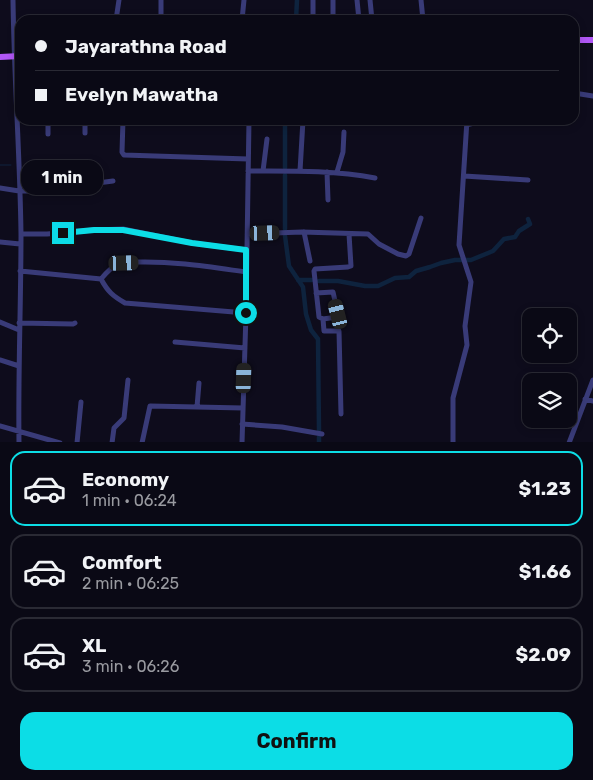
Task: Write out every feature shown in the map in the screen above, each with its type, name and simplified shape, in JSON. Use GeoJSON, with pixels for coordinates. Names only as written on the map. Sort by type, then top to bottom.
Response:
{"type":"FeatureCollection","features":[{"type":"Feature","properties":{"kind":"main road"},"geometry":{"type":"LineString","coordinates":[[579,40],[593,40]]}},
{"type":"Feature","properties":{"kind":"main road"},"geometry":{"type":"LineString","coordinates":[[0,56],[15,56]]}},
{"type":"Feature","properties":{"kind":"street"},"geometry":{"type":"LineString","coordinates":[[13,0],[15,28]]}},
{"type":"Feature","properties":{"kind":"street"},"geometry":{"type":"LineString","coordinates":[[117,15],[119,0]]}},
{"type":"Feature","properties":{"kind":"street"},"geometry":{"type":"LineString","coordinates":[[161,15],[162,0]]}},
{"type":"Feature","properties":{"kind":"street"},"geometry":{"type":"LineString","coordinates":[[242,15],[244,0]]}},
{"type":"Feature","properties":{"kind":"street"},"geometry":{"type":"LineString","coordinates":[[313,0],[313,15]]}},
{"type":"Feature","properties":{"kind":"street"},"geometry":{"type":"LineString","coordinates":[[333,0],[333,15]]}},
{"type":"Feature","properties":{"kind":"street"},"geometry":{"type":"LineString","coordinates":[[357,0],[358,15]]}},
{"type":"Feature","properties":{"kind":"street"},"geometry":{"type":"LineString","coordinates":[[370,0],[372,15]]}},
{"type":"Feature","properties":{"kind":"street"},"geometry":{"type":"LineString","coordinates":[[421,0],[422,15]]}},
{"type":"Feature","properties":{"kind":"street"},"geometry":{"type":"LineString","coordinates":[[579,94],[593,96]]}},
{"type":"Feature","properties":{"kind":"street"},"geometry":{"type":"LineString","coordinates":[[18,125],[20,234],[19,442]]}},
{"type":"Feature","properties":{"kind":"street"},"geometry":{"type":"LineString","coordinates":[[48,125],[48,134]]}},
{"type":"Feature","properties":{"kind":"street"},"geometry":{"type":"LineString","coordinates":[[85,125],[85,133]]}},
{"type":"Feature","properties":{"kind":"street"},"geometry":{"type":"LineString","coordinates":[[123,125],[122,152],[124,155],[248,159]]}},
{"type":"Feature","properties":{"kind":"street"},"geometry":{"type":"LineString","coordinates":[[242,442],[249,125]]}},
{"type":"Feature","properties":{"kind":"street"},"geometry":{"type":"LineString","coordinates":[[300,171],[302,125]]}},
{"type":"Feature","properties":{"kind":"street"},"geometry":{"type":"LineString","coordinates":[[454,442],[454,398],[467,345],[465,326],[471,282],[459,245],[467,125]]}},
{"type":"Feature","properties":{"kind":"street"},"geometry":{"type":"LineString","coordinates":[[337,172],[344,132]]}},
{"type":"Feature","properties":{"kind":"street"},"geometry":{"type":"LineString","coordinates":[[263,171],[267,139]]}},
{"type":"Feature","properties":{"kind":"street"},"geometry":{"type":"LineString","coordinates":[[248,171],[337,172],[376,178]]}},
{"type":"Feature","properties":{"kind":"street"},"geometry":{"type":"LineString","coordinates":[[327,172],[328,200]]}},
{"type":"Feature","properties":{"kind":"street"},"geometry":{"type":"LineString","coordinates":[[464,176],[528,180]]}},
{"type":"Feature","properties":{"kind":"street"},"geometry":{"type":"LineString","coordinates":[[0,188],[36,191],[113,181]]}},
{"type":"Feature","properties":{"kind":"street"},"geometry":{"type":"LineString","coordinates":[[247,234],[304,232],[368,234],[378,244],[406,256],[409,254],[421,218]]}},
{"type":"Feature","properties":{"kind":"street"},"geometry":{"type":"LineString","coordinates":[[20,234],[123,230],[192,243],[246,250]]}},
{"type":"Feature","properties":{"kind":"street"},"geometry":{"type":"LineString","coordinates":[[304,232],[310,261]]}},
{"type":"Feature","properties":{"kind":"street"},"geometry":{"type":"LineString","coordinates":[[316,293],[333,292],[338,318],[323,319],[319,317],[316,293],[315,269],[348,268],[351,266],[349,234]]}},
{"type":"Feature","properties":{"kind":"street"},"geometry":{"type":"LineString","coordinates":[[0,242],[20,244]]}},
{"type":"Feature","properties":{"kind":"street"},"geometry":{"type":"LineString","coordinates":[[101,279],[108,270],[117,264],[124,263],[149,262],[195,265],[246,272]]}},
{"type":"Feature","properties":{"kind":"street"},"geometry":{"type":"LineString","coordinates":[[20,271],[101,279]]}},
{"type":"Feature","properties":{"kind":"street"},"geometry":{"type":"LineString","coordinates":[[101,279],[107,290],[115,298],[125,303],[246,313]]}},
{"type":"Feature","properties":{"kind":"street"},"geometry":{"type":"LineString","coordinates":[[323,319],[324,331],[339,331],[341,414]]}},
{"type":"Feature","properties":{"kind":"street"},"geometry":{"type":"LineString","coordinates":[[0,322],[19,330]]}},
{"type":"Feature","properties":{"kind":"street"},"geometry":{"type":"LineString","coordinates":[[19,323],[75,323]]}},
{"type":"Feature","properties":{"kind":"street"},"geometry":{"type":"LineString","coordinates":[[175,342],[245,348]]}},
{"type":"Feature","properties":{"kind":"street"},"geometry":{"type":"LineString","coordinates":[[0,360],[19,366]]}},
{"type":"Feature","properties":{"kind":"street"},"geometry":{"type":"LineString","coordinates":[[112,442],[114,428],[124,418],[128,380]]}},
{"type":"Feature","properties":{"kind":"street"},"geometry":{"type":"LineString","coordinates":[[569,442],[593,380]]}},
{"type":"Feature","properties":{"kind":"street"},"geometry":{"type":"LineString","coordinates":[[196,407],[199,383]]}},
{"type":"Feature","properties":{"kind":"street"},"geometry":{"type":"LineString","coordinates":[[585,399],[593,401]]}},
{"type":"Feature","properties":{"kind":"street"},"geometry":{"type":"LineString","coordinates":[[77,442],[81,402]]}},
{"type":"Feature","properties":{"kind":"street"},"geometry":{"type":"LineString","coordinates":[[142,442],[150,406],[243,408]]}},
{"type":"Feature","properties":{"kind":"street"},"geometry":{"type":"LineString","coordinates":[[242,424],[282,427],[322,434]]}},
{"type":"Feature","properties":{"kind":"street"},"geometry":{"type":"LineString","coordinates":[[0,426],[60,442]]}},
{"type":"Feature","properties":{"kind":"waterway"},"geometry":{"type":"LineString","coordinates":[[296,15],[297,0]]}},
{"type":"Feature","properties":{"kind":"waterway"},"geometry":{"type":"LineString","coordinates":[[285,125],[285,168]]}},
{"type":"Feature","properties":{"kind":"waterway"},"geometry":{"type":"LineString","coordinates":[[0,165],[11,165]]}},
{"type":"Feature","properties":{"kind":"waterway"},"geometry":{"type":"LineString","coordinates":[[285,175],[285,229]]}},
{"type":"Feature","properties":{"kind":"waterway"},"geometry":{"type":"LineString","coordinates":[[319,281],[338,281],[365,286],[378,286],[395,278],[409,277],[416,271],[441,263],[455,260],[471,260],[493,251],[504,239],[515,237],[519,231],[530,224],[528,219]]}},
{"type":"Feature","properties":{"kind":"waterway"},"geometry":{"type":"LineString","coordinates":[[285,236],[289,266],[303,287],[306,314],[311,330],[318,339],[319,430]]}},
{"type":"Feature","properties":{"kind":"waterway"},"geometry":{"type":"LineString","coordinates":[[298,280],[312,280]]}},
{"type":"Feature","properties":{"kind":"waterway"},"geometry":{"type":"LineString","coordinates":[[319,437],[319,442]]}},
{"type":"Feature","properties":{"kind":"route"},"geometry":{"type":"LineString","coordinates":[[63,233],[123,230],[192,243],[246,250],[246,313]]}}]}
